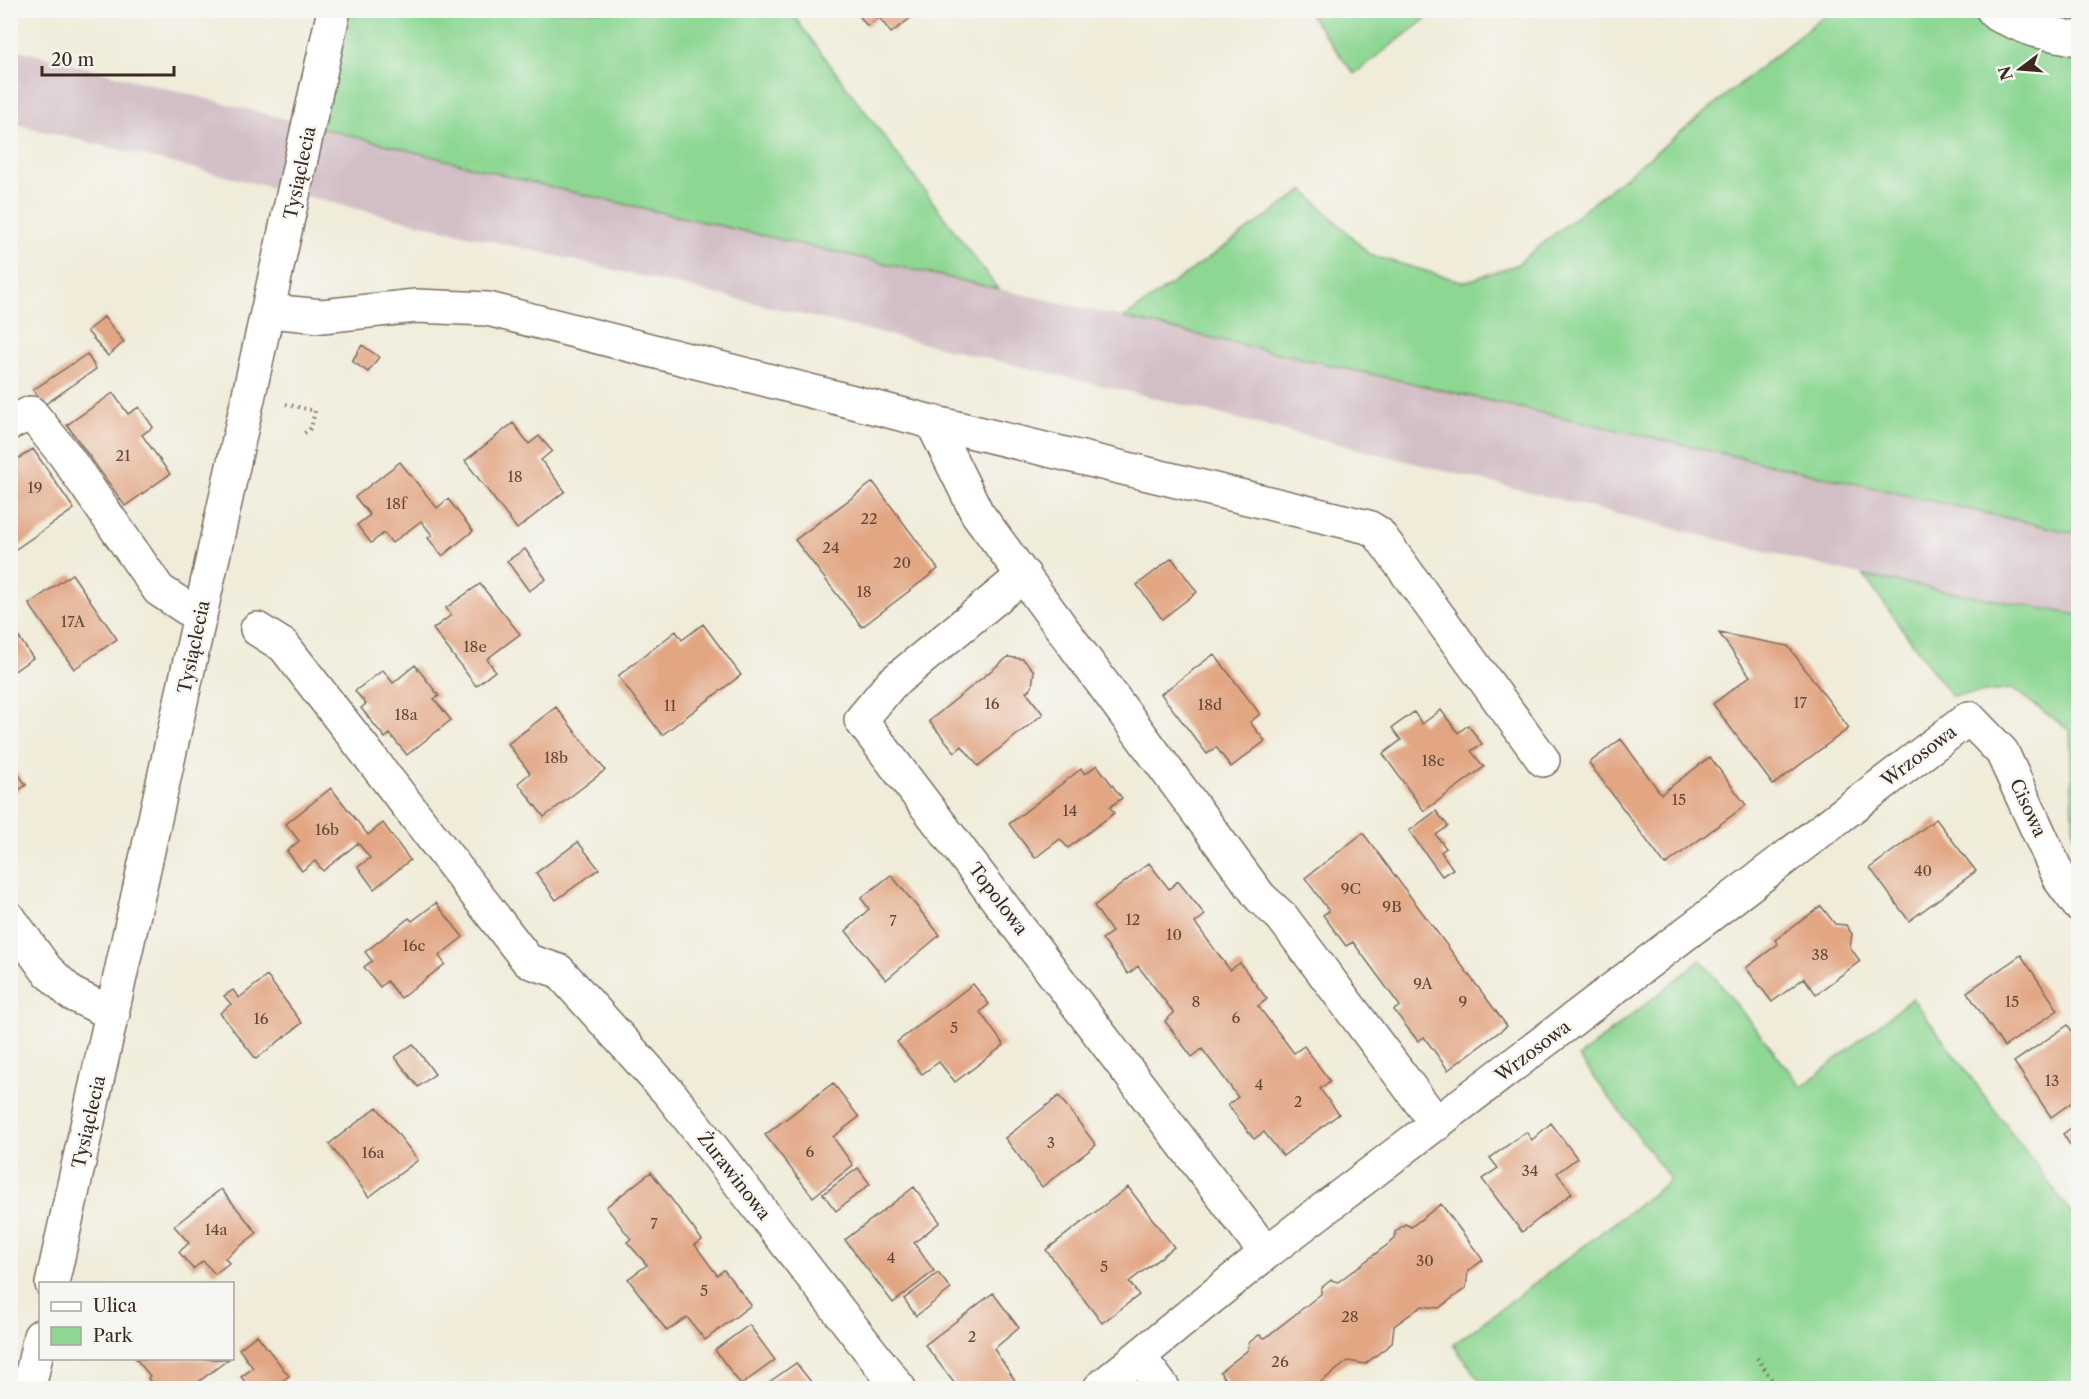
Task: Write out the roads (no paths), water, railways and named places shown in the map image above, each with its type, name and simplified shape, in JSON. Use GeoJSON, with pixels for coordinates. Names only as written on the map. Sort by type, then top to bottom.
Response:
{"type":"FeatureCollection","features":[{"type":"Feature","properties":{"kind":"street","name":"Tysiąclecia"},"geometry":{"type":"LineString","coordinates":[[52,1282],[334,10]]}},
{"type":"Feature","properties":{"kind":"street"},"geometry":{"type":"LineString","coordinates":[[1993,10],[1997,15],[2033,30],[2079,39]]}},
{"type":"Feature","properties":{"kind":"street"},"geometry":{"type":"LineString","coordinates":[[269,311],[322,316],[416,306],[488,309],[932,422],[1368,527],[1378,534],[1544,760]]}},
{"type":"Feature","properties":{"kind":"street"},"geometry":{"type":"LineString","coordinates":[[10,423],[31,413],[65,454],[159,590],[200,617]]}},
{"type":"Feature","properties":{"kind":"street"},"geometry":{"type":"LineString","coordinates":[[932,422],[977,513],[1260,897],[1282,917],[1437,1124]]}},
{"type":"Feature","properties":{"kind":"street","name":"Topolowa"},"geometry":{"type":"LineString","coordinates":[[1024,575],[891,684],[861,720],[1266,1253]]}},
{"type":"Feature","properties":{"kind":"street","name":"Żurawinowa"},"geometry":{"type":"LineString","coordinates":[[256,628],[284,646],[528,961],[559,971],[671,1095],[899,1389]]}},
{"type":"Feature","properties":{"kind":"street","name":"Wrzosowa"},"geometry":{"type":"LineString","coordinates":[[1100,1389],[1266,1253],[1970,718]]}},
{"type":"Feature","properties":{"kind":"street","name":"Cisowa"},"geometry":{"type":"LineString","coordinates":[[1970,718],[2002,752],[2061,881],[2079,904]]}},
{"type":"Feature","properties":{"kind":"street"},"geometry":{"type":"LineString","coordinates":[[10,918],[46,969],[72,994],[113,1014]]}},
{"type":"Feature","properties":{"kind":"street"},"geometry":{"type":"LineString","coordinates":[[28,1389],[39,1340]]}},
{"type":"Feature","properties":{"kind":"street"},"geometry":{"type":"LineString","coordinates":[[1140,1358],[1163,1389]]}}]}
